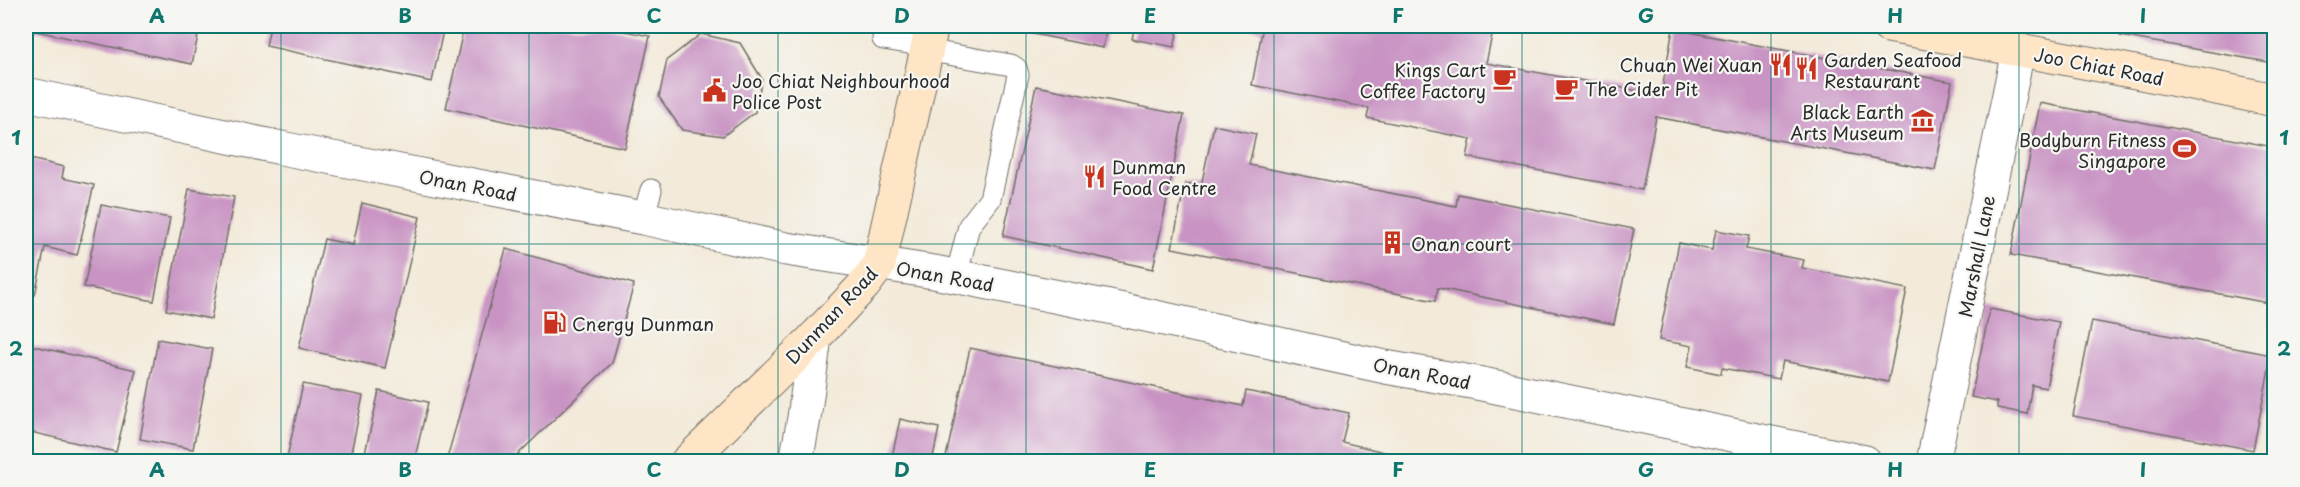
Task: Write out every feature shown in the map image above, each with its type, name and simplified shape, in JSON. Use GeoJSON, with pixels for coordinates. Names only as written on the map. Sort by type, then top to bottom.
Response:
{"type":"FeatureCollection","features":[{"type":"Feature","properties":{"kind":"street","name":"Joo Chiat Road"},"geometry":{"type":"LineString","coordinates":[[1888,26],[2018,51],[2058,56],[2274,100]]}},
{"type":"Feature","properties":{"kind":"street","name":"Dunman Road"},"geometry":{"type":"LineString","coordinates":[[687,462],[815,337],[864,285],[879,265],[928,41]]}},
{"type":"Feature","properties":{"kind":"street","name":"Marshall Lane"},"geometry":{"type":"LineString","coordinates":[[1933,462],[2018,51]]}},
{"type":"Feature","properties":{"kind":"street","name":"Onan Road"},"geometry":{"type":"LineString","coordinates":[[26,94],[286,149],[647,204],[786,249],[956,277],[1109,307],[1385,367],[1534,394],[1865,462]]}},
{"type":"Feature","properties":{"kind":"street"},"geometry":{"type":"LineString","coordinates":[[796,462],[815,337]]}},
{"type":"Feature","properties":{"kind":"lane"},"geometry":{"type":"LineString","coordinates":[[882,39],[928,41],[1016,68],[1018,75],[990,199],[969,226],[956,277]]}},
{"type":"Feature","properties":{"kind":"building"},"geometry":{"type":"Polygon","coordinates":[[[26,26],[200,26],[192,64],[26,29],[26,26]]]}},
{"type":"Feature","properties":{"kind":"building"},"geometry":{"type":"Polygon","coordinates":[[[270,26],[444,26],[432,82],[266,46],[270,26]]]}},
{"type":"Feature","properties":{"kind":"building"},"geometry":{"type":"Polygon","coordinates":[[[464,26],[599,26],[650,36],[625,148],[446,108],[464,26]]]}},
{"type":"Feature","properties":{"kind":"building"},"geometry":{"type":"Polygon","coordinates":[[[1005,26],[1107,26],[1103,48],[1004,28],[1005,26]]]}},
{"type":"Feature","properties":{"kind":"building"},"geometry":{"type":"Polygon","coordinates":[[[1135,26],[1179,26],[1174,47],[1132,39],[1135,26]]]}},
{"type":"Feature","properties":{"kind":"building"},"geometry":{"type":"Polygon","coordinates":[[[1239,26],[1494,26],[1486,63],[1661,95],[1673,29],[1952,82],[1935,170],[1656,117],[1642,190],[1467,157],[1471,139],[1367,118],[1369,108],[1252,85],[1262,31],[1239,26]]]}},
{"type":"Feature","properties":{"kind":"building"},"geometry":{"type":"Polygon","coordinates":[[[2122,26],[2274,26],[2274,63],[2120,36],[2122,26]]]}},
{"type":"Feature","properties":{"kind":"building"},"geometry":{"type":"Polygon","coordinates":[[[701,34],[740,43],[762,79],[755,112],[723,136],[682,130],[659,97],[667,60],[701,34]]]}},
{"type":"Feature","properties":{"kind":"building","name":"Dunman Food Centre"},"geometry":{"type":"Polygon","coordinates":[[[1036,86],[1184,115],[1153,269],[1003,236],[1036,86]]]}},
{"type":"Feature","properties":{"kind":"building"},"geometry":{"type":"Polygon","coordinates":[[[2040,103],[2274,147],[2274,304],[2011,255],[2040,103]]]}},
{"type":"Feature","properties":{"kind":"building"},"geometry":{"type":"Polygon","coordinates":[[[1214,125],[1256,134],[1249,165],[1456,206],[1458,194],[1634,229],[1614,324],[1438,288],[1435,301],[1172,248],[1185,183],[1201,186],[1214,125]]]}},
{"type":"Feature","properties":{"kind":"building"},"geometry":{"type":"Polygon","coordinates":[[[26,158],[64,167],[62,178],[94,185],[77,255],[45,247],[35,295],[26,293],[26,158]]]}},
{"type":"Feature","properties":{"kind":"building"},"geometry":{"type":"Polygon","coordinates":[[[189,189],[234,197],[211,319],[166,310],[189,189]]]}},
{"type":"Feature","properties":{"kind":"building"},"geometry":{"type":"Polygon","coordinates":[[[362,203],[420,217],[385,368],[299,348],[324,239],[353,245],[362,203]]]}},
{"type":"Feature","properties":{"kind":"building"},"geometry":{"type":"Polygon","coordinates":[[[101,205],[170,218],[154,301],[84,287],[101,205]]]}},
{"type":"Feature","properties":{"kind":"building"},"geometry":{"type":"Polygon","coordinates":[[[1716,230],[1749,236],[1746,249],[1804,260],[1802,268],[1907,289],[1888,382],[1783,361],[1779,379],[1722,368],[1721,374],[1687,367],[1692,346],[1659,340],[1663,318],[1679,243],[1712,250],[1716,230]]]}},
{"type":"Feature","properties":{"kind":"building","name":"Cnergy Dunman"},"geometry":{"type":"Polygon","coordinates":[[[506,249],[634,284],[612,363],[510,462],[446,462],[506,249]]]}},
{"type":"Feature","properties":{"kind":"building"},"geometry":{"type":"Polygon","coordinates":[[[1990,309],[2059,322],[2046,388],[2032,385],[2027,414],[1997,408],[1997,402],[1971,397],[1990,309]]]}},
{"type":"Feature","properties":{"kind":"building"},"geometry":{"type":"Polygon","coordinates":[[[2092,321],[2272,355],[2253,450],[2073,416],[2092,321]]]}},
{"type":"Feature","properties":{"kind":"building"},"geometry":{"type":"Polygon","coordinates":[[[158,339],[212,349],[193,449],[140,439],[158,339]]]}},
{"type":"Feature","properties":{"kind":"building"},"geometry":{"type":"Polygon","coordinates":[[[26,344],[136,370],[116,452],[26,431],[26,344]]]}},
{"type":"Feature","properties":{"kind":"building"},"geometry":{"type":"Polygon","coordinates":[[[970,348],[1243,406],[1246,391],[1349,413],[1342,442],[1426,462],[967,462],[946,457],[970,348]]]}},
{"type":"Feature","properties":{"kind":"building"},"geometry":{"type":"Polygon","coordinates":[[[303,384],[363,396],[349,462],[286,462],[303,384]]]}},
{"type":"Feature","properties":{"kind":"building"},"geometry":{"type":"Polygon","coordinates":[[[379,391],[428,402],[414,462],[363,462],[379,391]]]}},
{"type":"Feature","properties":{"kind":"building"},"geometry":{"type":"Polygon","coordinates":[[[900,419],[939,428],[932,462],[891,462],[900,419]]]}},
{"type":"Feature","properties":{"kind":"place","name":"Chuan Wei Xuan"},"geometry":{"type":"Point","coordinates":[1780,64]}},
{"type":"Feature","properties":{"kind":"place","name":"Garden Seafood Restaurant"},"geometry":{"type":"Point","coordinates":[1806,69]}},
{"type":"Feature","properties":{"kind":"place","name":"Kings Cart Coffee Factory"},"geometry":{"type":"Point","coordinates":[1504,79]}},
{"type":"Feature","properties":{"kind":"place","name":"The Cider Pit"},"geometry":{"type":"Point","coordinates":[1567,88]}},
{"type":"Feature","properties":{"kind":"place","name":"Joo Chiat Neighbourhood Police Post"},"geometry":{"type":"Point","coordinates":[714,90]}},
{"type":"Feature","properties":{"kind":"place","name":"Black Earth Arts Museum"},"geometry":{"type":"Point","coordinates":[1922,121]}},
{"type":"Feature","properties":{"kind":"place","name":"Bodyburn Fitness Singapore"},"geometry":{"type":"Point","coordinates":[2184,149]}},
{"type":"Feature","properties":{"kind":"place","name":"Dunman Food Centre"},"geometry":{"type":"Point","coordinates":[1094,176]}},
{"type":"Feature","properties":{"kind":"place","name":"Onan court"},"geometry":{"type":"Point","coordinates":[1393,243]}},
{"type":"Feature","properties":{"kind":"place","name":"Cnergy Dunman"},"geometry":{"type":"Point","coordinates":[554,323]}}]}
